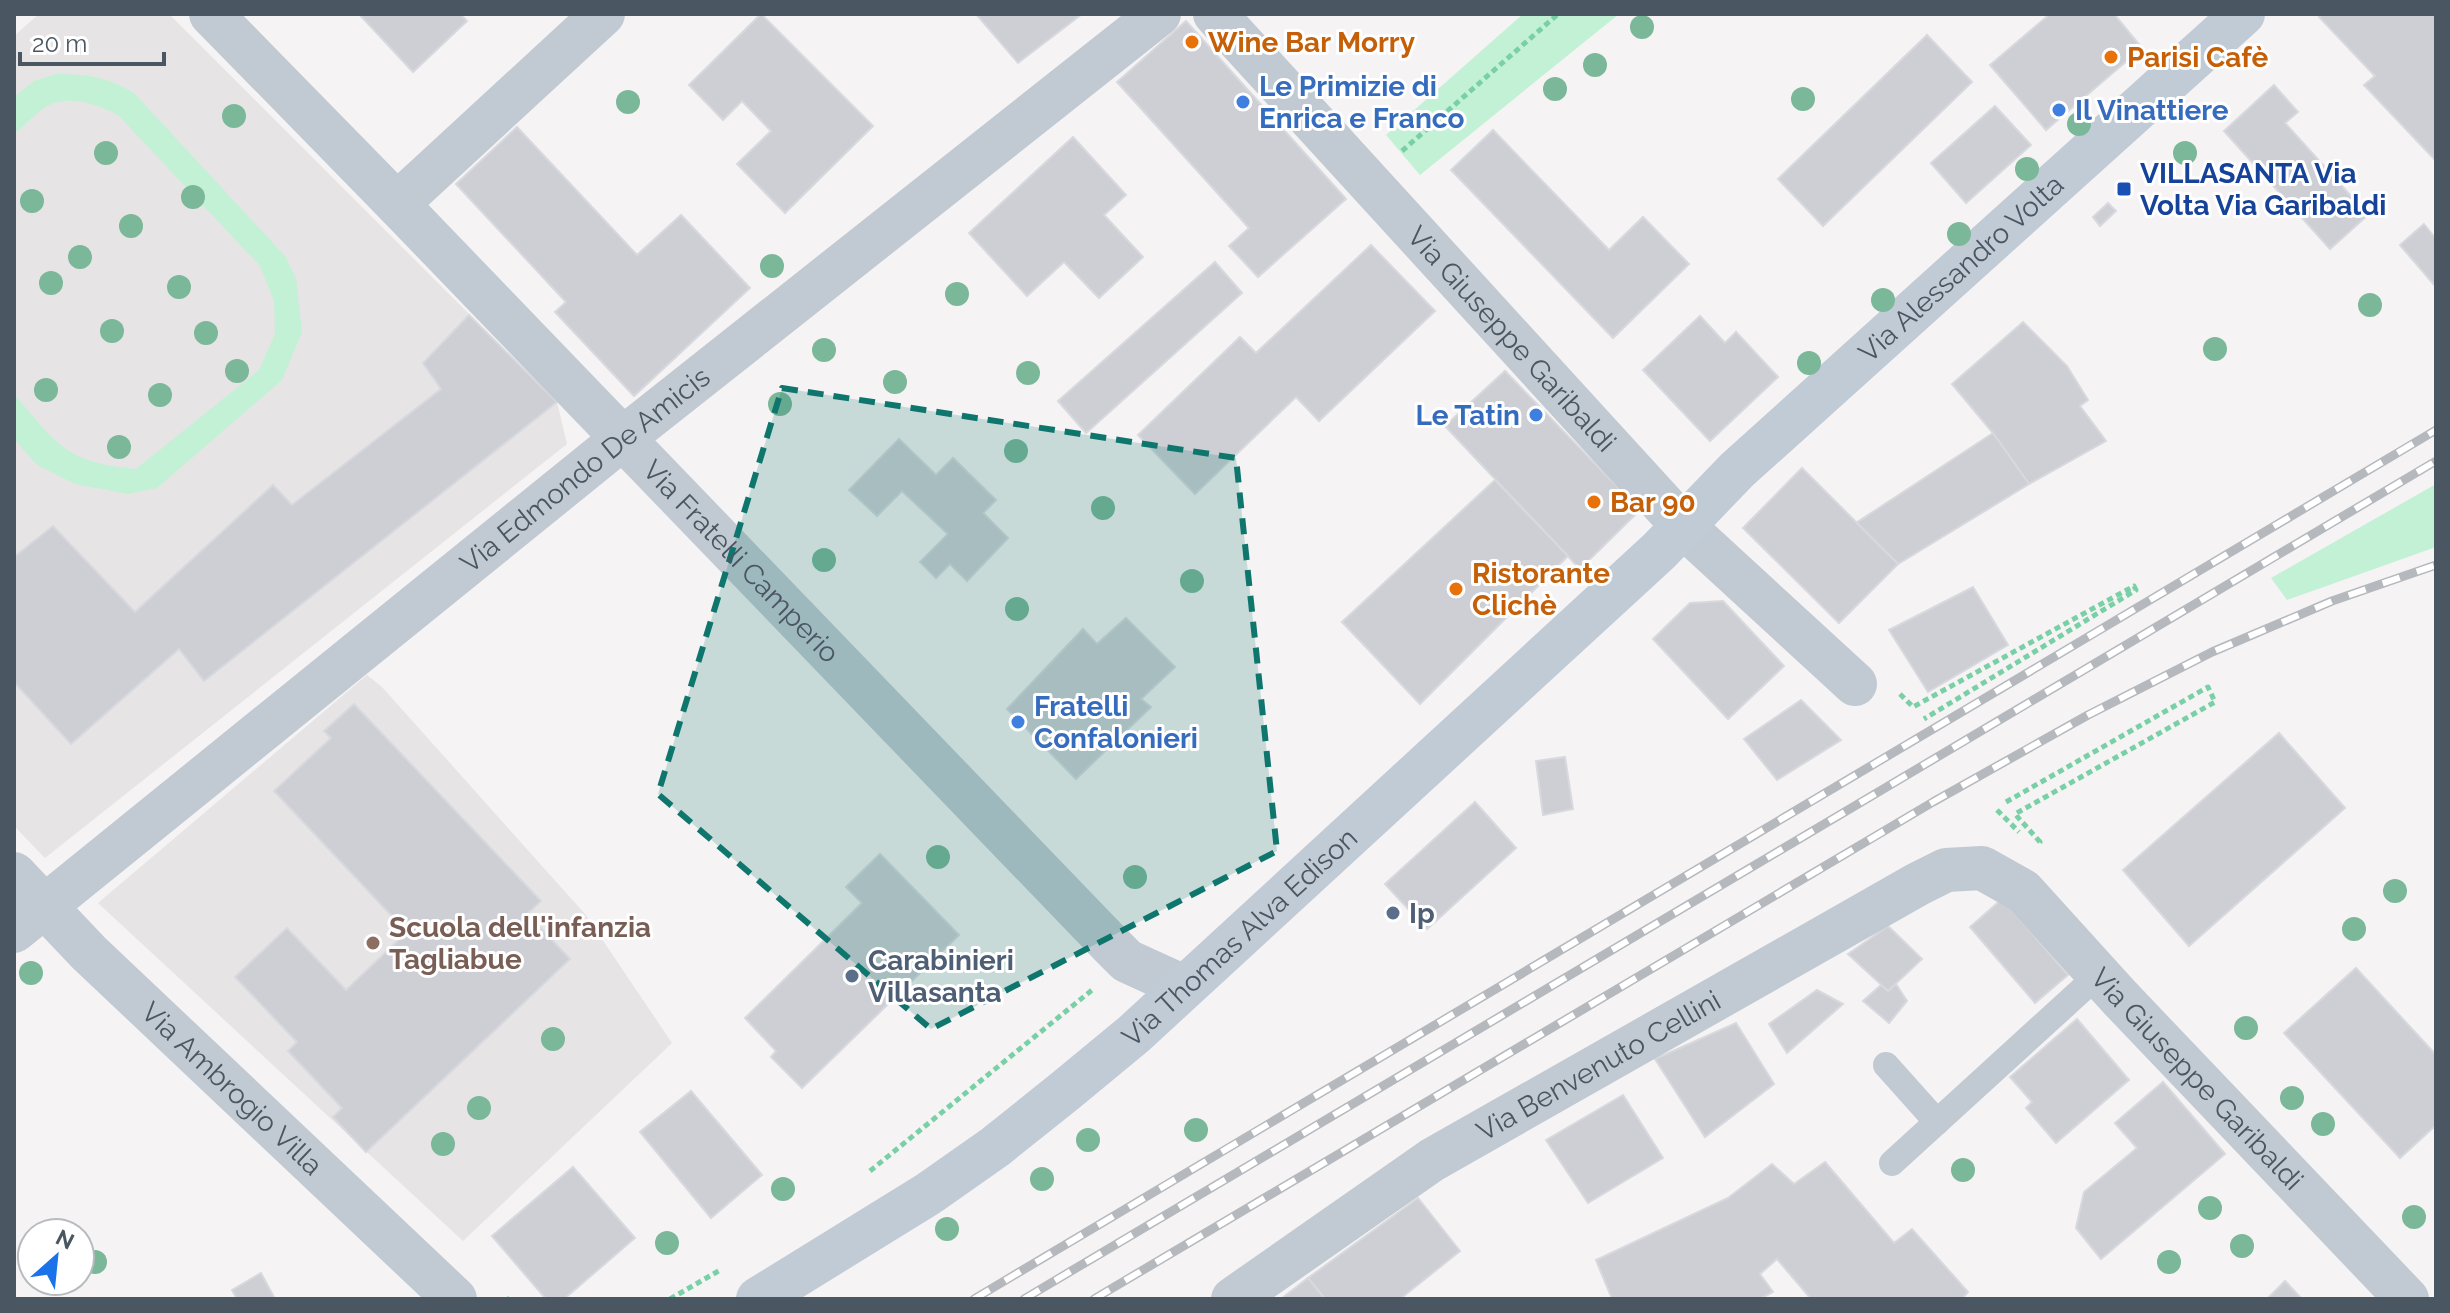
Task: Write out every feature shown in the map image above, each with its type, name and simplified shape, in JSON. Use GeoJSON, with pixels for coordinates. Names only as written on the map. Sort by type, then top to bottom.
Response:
{"type":"FeatureCollection","features":[{"type":"Feature","properties":{"kind":"main road","name":"Via Alessandro Volta"},"geometry":{"type":"LineString","coordinates":[[1683,526],[1737,470],[2243,14]]}},
{"type":"Feature","properties":{"kind":"main road","name":"Via Thomas Alva Edison"},"geometry":{"type":"LineString","coordinates":[[758,1299],[928,1194],[995,1147],[1134,1034],[1458,738],[1683,526]]}},
{"type":"Feature","properties":{"kind":"street","name":"Via Fratelli Camperio"},"geometry":{"type":"LineString","coordinates":[[211,14],[1127,961],[1184,987]]}},
{"type":"Feature","properties":{"kind":"street"},"geometry":{"type":"LineString","coordinates":[[397,204],[603,14]]}},
{"type":"Feature","properties":{"kind":"street","name":"Via Edmondo De Amicis"},"geometry":{"type":"LineString","coordinates":[[29,918],[622,439],[1159,14]]}},
{"type":"Feature","properties":{"kind":"street","name":"Via Giuseppe Garibaldi"},"geometry":{"type":"LineString","coordinates":[[1215,14],[1683,526],[1855,684]]}},
{"type":"Feature","properties":{"kind":"street","name":"Via Giuseppe Garibaldi"},"geometry":{"type":"LineString","coordinates":[[1982,868],[2023,891],[2098,975],[2407,1299]]}},
{"type":"Feature","properties":{"kind":"street","name":"Via Benvenuto Cellini"},"geometry":{"type":"LineString","coordinates":[[1233,1299],[1432,1160],[1918,884],[1946,870],[1982,868]]}},
{"type":"Feature","properties":{"kind":"street","name":"Via Ambrogio Villa"},"geometry":{"type":"LineString","coordinates":[[14,874],[29,918],[89,953],[455,1299]]}},
{"type":"Feature","properties":{"kind":"street"},"geometry":{"type":"LineString","coordinates":[[2419,1299],[2436,1284]]}},
{"type":"Feature","properties":{"kind":"lane"},"geometry":{"type":"LineString","coordinates":[[1892,1163],[2098,975]]}},
{"type":"Feature","properties":{"kind":"lane"},"geometry":{"type":"LineString","coordinates":[[1886,1065],[1937,1122]]}},
{"type":"Feature","properties":{"kind":"path"},"geometry":{"type":"LineString","coordinates":[[1368,181],[1558,14]]}},
{"type":"Feature","properties":{"kind":"path"},"geometry":{"type":"LineString","coordinates":[[1855,684],[1870,664],[1913,707],[2134,586],[2136,590],[1924,719]]}},
{"type":"Feature","properties":{"kind":"path"},"geometry":{"type":"LineString","coordinates":[[2006,802],[2208,687],[2215,702],[2015,814],[2040,842],[2034,847],[2023,891]]}},
{"type":"Feature","properties":{"kind":"path"},"geometry":{"type":"LineString","coordinates":[[863,1176],[1127,961]]}},
{"type":"Feature","properties":{"kind":"path"},"geometry":{"type":"LineString","coordinates":[[670,1299],[732,1262]]}},
{"type":"Feature","properties":{"kind":"highlighted area"},"geometry":{"type":"Polygon","coordinates":[[[782,388],[1236,458],[1277,851],[931,1029],[658,794],[782,388]]]}},
{"type":"Feature","properties":{"kind":"shaded area"},"geometry":{"type":"Polygon","coordinates":[[[39,14],[169,14],[557,402],[567,444],[45,858],[14,826],[14,36],[39,14]]]}},
{"type":"Feature","properties":{"kind":"shaded area","name":"Scuola dell'infanzia Tagliabue"},"geometry":{"type":"Polygon","coordinates":[[[367,675],[382,687],[585,914],[672,1043],[463,1241],[98,903],[367,675]]]}},
{"type":"Feature","properties":{"kind":"green space"},"geometry":{"type":"Polygon","coordinates":[[[1523,14],[1619,14],[1420,175],[1386,135],[1523,14]]]}},
{"type":"Feature","properties":{"kind":"green space"},"geometry":{"type":"Polygon","coordinates":[[[56,74],[96,78],[134,93],[285,256],[296,278],[302,332],[282,380],[157,488],[128,494],[75,484],[37,465],[14,439],[14,394],[53,438],[78,456],[93,462],[136,469],[259,370],[275,334],[274,301],[260,266],[118,115],[91,104],[62,101],[44,108],[14,134],[14,97],[34,81],[56,74]]]}},
{"type":"Feature","properties":{"kind":"green space"},"geometry":{"type":"Polygon","coordinates":[[[2436,484],[2436,547],[2287,600],[2271,578],[2436,484]]]}},
{"type":"Feature","properties":{"kind":"building"},"geometry":{"type":"Polygon","coordinates":[[[359,14],[460,14],[467,21],[413,72],[359,14]]]}},
{"type":"Feature","properties":{"kind":"building"},"geometry":{"type":"Polygon","coordinates":[[[761,14],[873,126],[785,213],[737,164],[771,131],[742,101],[723,120],[689,85],[761,14]]]}},
{"type":"Feature","properties":{"kind":"building"},"geometry":{"type":"Polygon","coordinates":[[[976,14],[1082,14],[1018,63],[976,14]]]}},
{"type":"Feature","properties":{"kind":"building"},"geometry":{"type":"Polygon","coordinates":[[[2050,14],[2114,14],[2142,48],[2046,130],[1990,65],[2050,14]]]}},
{"type":"Feature","properties":{"kind":"building"},"geometry":{"type":"Polygon","coordinates":[[[2323,14],[2436,14],[2436,161],[2364,85],[2375,76],[2319,17],[2323,14]]]}},
{"type":"Feature","properties":{"kind":"building"},"geometry":{"type":"Polygon","coordinates":[[[1186,21],[1346,199],[1258,277],[1229,246],[1249,228],[1117,82],[1186,21]]]}},
{"type":"Feature","properties":{"kind":"building"},"geometry":{"type":"Polygon","coordinates":[[[1927,35],[1972,82],[1823,226],[1778,179],[1927,35]]]}},
{"type":"Feature","properties":{"kind":"building"},"geometry":{"type":"Polygon","coordinates":[[[2274,85],[2298,112],[2285,123],[2368,215],[2330,249],[2224,131],[2274,85]]]}},
{"type":"Feature","properties":{"kind":"building"},"geometry":{"type":"Polygon","coordinates":[[[1995,106],[2031,145],[1966,203],[1931,163],[1995,106]]]}},
{"type":"Feature","properties":{"kind":"building"},"geometry":{"type":"Polygon","coordinates":[[[517,127],[637,255],[681,215],[750,288],[634,396],[555,312],[566,302],[456,184],[517,127]]]}},
{"type":"Feature","properties":{"kind":"building"},"geometry":{"type":"Polygon","coordinates":[[[1493,130],[1609,250],[1643,217],[1689,264],[1613,338],[1451,170],[1493,130]]]}},
{"type":"Feature","properties":{"kind":"building"},"geometry":{"type":"Polygon","coordinates":[[[1073,137],[1126,195],[1104,215],[1143,257],[1099,298],[1064,262],[1027,296],[969,233],[1073,137]]]}},
{"type":"Feature","properties":{"kind":"building"},"geometry":{"type":"Polygon","coordinates":[[[2108,203],[2116,211],[2100,226],[2093,217],[2108,203]]]}},
{"type":"Feature","properties":{"kind":"building"},"geometry":{"type":"Polygon","coordinates":[[[2424,224],[2436,239],[2436,287],[2400,245],[2424,224]]]}},
{"type":"Feature","properties":{"kind":"building"},"geometry":{"type":"Polygon","coordinates":[[[1371,245],[1435,311],[1319,421],[1296,397],[1195,494],[1138,435],[1240,337],[1256,353],[1371,245]]]}},
{"type":"Feature","properties":{"kind":"building"},"geometry":{"type":"Polygon","coordinates":[[[1215,262],[1242,293],[1086,433],[1058,401],[1215,262]]]}},
{"type":"Feature","properties":{"kind":"building"},"geometry":{"type":"Polygon","coordinates":[[[469,315],[557,402],[204,681],[179,649],[71,744],[14,682],[14,557],[53,526],[135,612],[273,485],[292,505],[441,389],[423,363],[469,315]]]}},
{"type":"Feature","properties":{"kind":"building"},"geometry":{"type":"Polygon","coordinates":[[[1700,316],[1725,343],[1736,332],[1778,377],[1710,441],[1643,370],[1700,316]]]}},
{"type":"Feature","properties":{"kind":"building"},"geometry":{"type":"Polygon","coordinates":[[[2023,322],[2067,366],[2088,400],[2080,406],[2106,441],[2029,484],[1993,433],[1952,384],[2023,322]]]}},
{"type":"Feature","properties":{"kind":"building"},"geometry":{"type":"Polygon","coordinates":[[[1505,371],[1640,510],[1580,569],[1445,426],[1505,371]]]}},
{"type":"Feature","properties":{"kind":"building"},"geometry":{"type":"Polygon","coordinates":[[[1993,433],[2029,484],[1898,564],[1856,523],[1993,433]]]}},
{"type":"Feature","properties":{"kind":"building"},"geometry":{"type":"Polygon","coordinates":[[[899,439],[936,475],[953,458],[996,500],[983,513],[1008,538],[967,581],[950,564],[936,578],[920,562],[948,534],[902,491],[877,516],[849,490],[899,439]]]}},
{"type":"Feature","properties":{"kind":"building"},"geometry":{"type":"Polygon","coordinates":[[[1802,468],[1898,564],[1839,623],[1743,528],[1802,468]]]}},
{"type":"Feature","properties":{"kind":"building","name":"Ristorante Clichè"},"geometry":{"type":"Polygon","coordinates":[[[1495,480],[1568,556],[1420,704],[1342,622],[1495,480]]]}},
{"type":"Feature","properties":{"kind":"building"},"geometry":{"type":"Polygon","coordinates":[[[1973,587],[2008,645],[1928,692],[1889,630],[1973,587]]]}},
{"type":"Feature","properties":{"kind":"building"},"geometry":{"type":"Polygon","coordinates":[[[1723,601],[1784,666],[1728,719],[1653,639],[1690,603],[1723,601]]]}},
{"type":"Feature","properties":{"kind":"building"},"geometry":{"type":"Polygon","coordinates":[[[1126,618],[1175,667],[1141,699],[1151,707],[1076,779],[1007,709],[1083,629],[1097,644],[1126,618]]]}},
{"type":"Feature","properties":{"kind":"building"},"geometry":{"type":"Polygon","coordinates":[[[1801,700],[1841,740],[1777,780],[1744,739],[1801,700]]]}},
{"type":"Feature","properties":{"kind":"building"},"geometry":{"type":"Polygon","coordinates":[[[354,704],[541,901],[527,914],[570,959],[366,1152],[333,1117],[342,1108],[288,1051],[297,1042],[235,977],[287,928],[346,990],[407,932],[274,791],[331,738],[324,731],[354,704]]]}},
{"type":"Feature","properties":{"kind":"building"},"geometry":{"type":"Polygon","coordinates":[[[2279,733],[2345,808],[2189,946],[2123,870],[2279,733]]]}},
{"type":"Feature","properties":{"kind":"building"},"geometry":{"type":"Polygon","coordinates":[[[1565,757],[1573,809],[1543,815],[1536,761],[1565,757]]]}},
{"type":"Feature","properties":{"kind":"building"},"geometry":{"type":"Polygon","coordinates":[[[1475,802],[1516,848],[1427,929],[1385,884],[1475,802]]]}},
{"type":"Feature","properties":{"kind":"building","name":"Carabinieri Villasanta"},"geometry":{"type":"Polygon","coordinates":[[[880,854],[959,935],[802,1088],[771,1057],[776,1051],[745,1018],[862,903],[846,887],[880,854]]]}},
{"type":"Feature","properties":{"kind":"building"},"geometry":{"type":"Polygon","coordinates":[[[2002,899],[2068,975],[2035,1003],[1970,927],[2002,899]]]}},
{"type":"Feature","properties":{"kind":"building"},"geometry":{"type":"Polygon","coordinates":[[[1888,926],[1922,959],[1888,991],[1848,954],[1888,926]]]}},
{"type":"Feature","properties":{"kind":"building"},"geometry":{"type":"Polygon","coordinates":[[[2356,968],[2436,1055],[2436,1125],[2400,1158],[2284,1033],[2356,968]]]}},
{"type":"Feature","properties":{"kind":"building"},"geometry":{"type":"Polygon","coordinates":[[[1896,984],[1907,1001],[1889,1023],[1863,1001],[1881,985],[1888,991],[1896,984]]]}},
{"type":"Feature","properties":{"kind":"building"},"geometry":{"type":"Polygon","coordinates":[[[1817,990],[1843,1004],[1787,1053],[1769,1024],[1817,990]]]}},
{"type":"Feature","properties":{"kind":"building"},"geometry":{"type":"Polygon","coordinates":[[[2077,1019],[2129,1080],[2056,1143],[2026,1108],[2032,1102],[2010,1077],[2077,1019]]]}},
{"type":"Feature","properties":{"kind":"building"},"geometry":{"type":"Polygon","coordinates":[[[1736,1023],[1774,1084],[1705,1137],[1655,1059],[1736,1023]]]}},
{"type":"Feature","properties":{"kind":"building"},"geometry":{"type":"Polygon","coordinates":[[[2163,1082],[2225,1154],[2101,1259],[2076,1228],[2084,1192],[2137,1148],[2115,1123],[2163,1082]]]}},
{"type":"Feature","properties":{"kind":"building"},"geometry":{"type":"Polygon","coordinates":[[[691,1091],[762,1175],[711,1218],[640,1132],[691,1091]]]}},
{"type":"Feature","properties":{"kind":"building"},"geometry":{"type":"Polygon","coordinates":[[[1623,1095],[1663,1158],[1588,1203],[1546,1140],[1623,1095]]]}},
{"type":"Feature","properties":{"kind":"building"},"geometry":{"type":"Polygon","coordinates":[[[1825,1162],[1894,1243],[1912,1229],[1968,1292],[1962,1299],[1811,1299],[1777,1259],[1760,1274],[1773,1292],[1760,1299],[1612,1299],[1596,1260],[1728,1198],[1772,1164],[1794,1184],[1825,1162]]]}},
{"type":"Feature","properties":{"kind":"building"},"geometry":{"type":"Polygon","coordinates":[[[573,1167],[635,1238],[564,1299],[546,1299],[492,1236],[573,1167]]]}},
{"type":"Feature","properties":{"kind":"building"},"geometry":{"type":"Polygon","coordinates":[[[1418,1198],[1460,1251],[1400,1299],[1325,1299],[1308,1278],[1418,1198]]]}},
{"type":"Feature","properties":{"kind":"building"},"geometry":{"type":"Polygon","coordinates":[[[261,1273],[275,1299],[237,1299],[232,1290],[261,1273]]]}},
{"type":"Feature","properties":{"kind":"building"},"geometry":{"type":"Polygon","coordinates":[[[1308,1278],[1325,1299],[1281,1299],[1308,1278]]]}},
{"type":"Feature","properties":{"kind":"building"},"geometry":{"type":"Polygon","coordinates":[[[2285,1281],[2302,1299],[2267,1299],[2285,1281]]]}},
{"type":"Feature","properties":{"kind":"railway"},"geometry":{"type":"LineString","coordinates":[[974,1299],[2436,430]]}},
{"type":"Feature","properties":{"kind":"railway"},"geometry":{"type":"LineString","coordinates":[[1024,1299],[2436,461]]}},
{"type":"Feature","properties":{"kind":"railway"},"geometry":{"type":"LineString","coordinates":[[1094,1299],[1933,802],[2088,715],[2212,652],[2332,601],[2436,565]]}},
{"type":"Feature","properties":{"kind":"place","name":"Wine Bar Morry"},"geometry":{"type":"Point","coordinates":[1192,42]}},
{"type":"Feature","properties":{"kind":"place","name":"Parisi Cafè"},"geometry":{"type":"Point","coordinates":[2111,57]}},
{"type":"Feature","properties":{"kind":"place","name":"Le Primizie di Enrica e Franco"},"geometry":{"type":"Point","coordinates":[1243,102]}},
{"type":"Feature","properties":{"kind":"place","name":"Il Vinattiere"},"geometry":{"type":"Point","coordinates":[2059,110]}},
{"type":"Feature","properties":{"kind":"place","name":"VILLASANTA Via Volta Via Garibaldi"},"geometry":{"type":"Point","coordinates":[2124,189]}},
{"type":"Feature","properties":{"kind":"place","name":"Le Tatin"},"geometry":{"type":"Point","coordinates":[1536,415]}},
{"type":"Feature","properties":{"kind":"place","name":"Bar 90"},"geometry":{"type":"Point","coordinates":[1594,502]}},
{"type":"Feature","properties":{"kind":"place","name":"Ristorante Clichè"},"geometry":{"type":"Point","coordinates":[1456,589]}},
{"type":"Feature","properties":{"kind":"place","name":"Fratelli Confalonieri"},"geometry":{"type":"Point","coordinates":[1018,722]}},
{"type":"Feature","properties":{"kind":"place","name":"Ip"},"geometry":{"type":"Point","coordinates":[1393,913]}},
{"type":"Feature","properties":{"kind":"place","name":"Scuola dell'infanzia Tagliabue"},"geometry":{"type":"Point","coordinates":[373,943]}},
{"type":"Feature","properties":{"kind":"place","name":"Carabinieri Villasanta"},"geometry":{"type":"Point","coordinates":[852,976]}}]}
